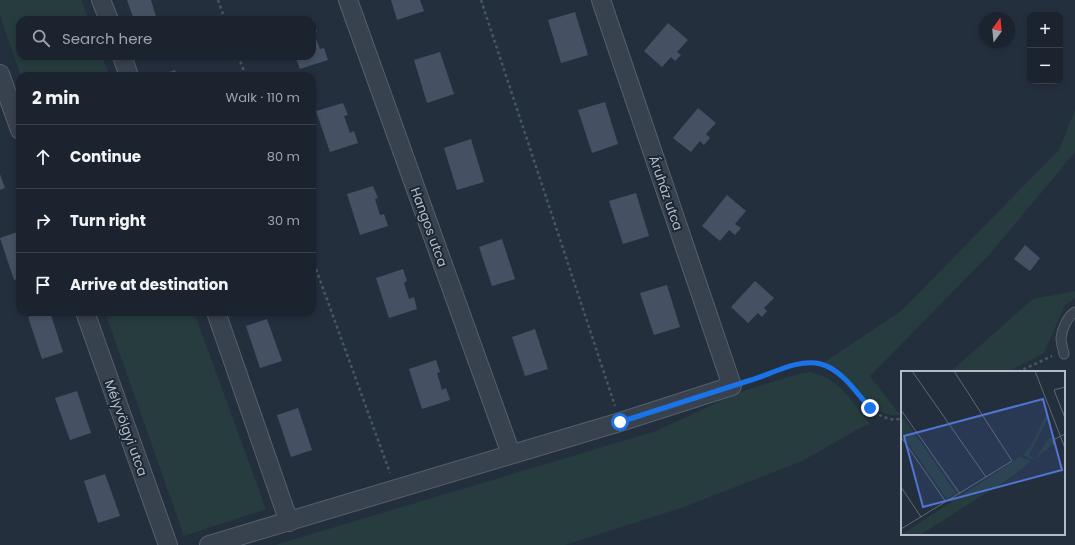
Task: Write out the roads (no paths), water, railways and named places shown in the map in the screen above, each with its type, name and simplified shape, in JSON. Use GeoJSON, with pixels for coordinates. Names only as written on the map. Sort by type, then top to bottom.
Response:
{"type":"FeatureCollection","features":[{"type":"Feature","properties":{"kind":"street"},"geometry":{"type":"LineString","coordinates":[[101,0],[107,16]]}},
{"type":"Feature","properties":{"kind":"street","name":"Hangos utca"},"geometry":{"type":"LineString","coordinates":[[348,0],[511,454]]}},
{"type":"Feature","properties":{"kind":"street","name":"Áruház utca"},"geometry":{"type":"LineString","coordinates":[[511,454],[620,422],[732,386],[601,0]]}},
{"type":"Feature","properties":{"kind":"street"},"geometry":{"type":"LineString","coordinates":[[123,60],[128,72]]}},
{"type":"Feature","properties":{"kind":"street"},"geometry":{"type":"LineString","coordinates":[[0,74],[16,119]]}},
{"type":"Feature","properties":{"kind":"street","name":"Mélyvölgyi utca"},"geometry":{"type":"LineString","coordinates":[[86,316],[168,545]]}},
{"type":"Feature","properties":{"kind":"street"},"geometry":{"type":"LineString","coordinates":[[217,316],[289,522]]}},
{"type":"Feature","properties":{"kind":"street"},"geometry":{"type":"LineString","coordinates":[[209,545],[511,454]]}},
{"type":"Feature","properties":{"kind":"lane"},"geometry":{"type":"LineString","coordinates":[[1064,354],[1061,338],[1064,326],[1067,319],[1075,312]]}}]}
